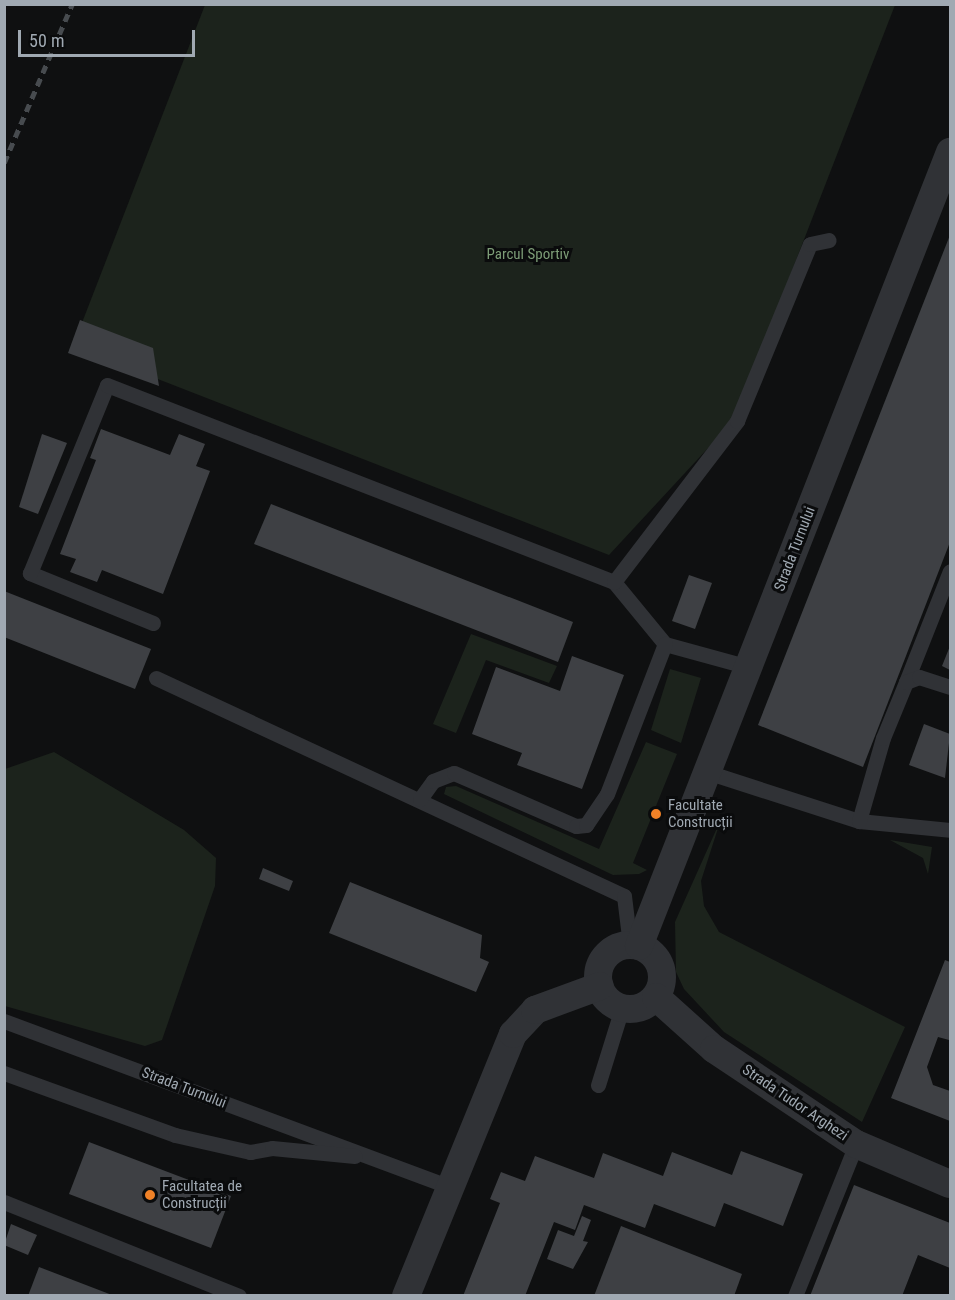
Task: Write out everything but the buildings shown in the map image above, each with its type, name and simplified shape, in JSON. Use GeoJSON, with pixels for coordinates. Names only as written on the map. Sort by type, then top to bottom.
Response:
{"type":"FeatureCollection","features":[{"type":"Feature","properties":{"kind":"street","name":"Strada Turnului"},"geometry":{"type":"LineString","coordinates":[[635,946],[749,667],[951,152]]}},
{"type":"Feature","properties":{"kind":"street"},"geometry":{"type":"LineString","coordinates":[[635,946],[661,967],[656,997],[637,1008],[622,1008],[600,986],[604,958],[635,946]]}},
{"type":"Feature","properties":{"kind":"street"},"geometry":{"type":"LineString","coordinates":[[406,1296],[448,1186],[513,1034],[535,1010],[600,986]]}},
{"type":"Feature","properties":{"kind":"street","name":"Strada Tudor Arghezi"},"geometry":{"type":"LineString","coordinates":[[656,997],[714,1049],[856,1144],[951,1184]]}},
{"type":"Feature","properties":{"kind":"lane"},"geometry":{"type":"LineString","coordinates":[[614,582],[736,421],[810,244],[829,240]]}},
{"type":"Feature","properties":{"kind":"lane"},"geometry":{"type":"LineString","coordinates":[[153,623],[30,573],[107,384],[614,582],[665,644],[749,667]]}},
{"type":"Feature","properties":{"kind":"lane"},"geometry":{"type":"LineString","coordinates":[[859,821],[906,682],[951,571]]}},
{"type":"Feature","properties":{"kind":"lane"},"geometry":{"type":"LineString","coordinates":[[420,799],[433,781],[454,773],[576,826],[586,825],[607,794],[665,644]]}},
{"type":"Feature","properties":{"kind":"lane"},"geometry":{"type":"LineString","coordinates":[[906,682],[919,677],[951,687]]}},
{"type":"Feature","properties":{"kind":"lane"},"geometry":{"type":"LineString","coordinates":[[156,678],[624,896],[635,946]]}},
{"type":"Feature","properties":{"kind":"lane"},"geometry":{"type":"LineString","coordinates":[[707,772],[859,821],[951,830]]}},
{"type":"Feature","properties":{"kind":"lane"},"geometry":{"type":"LineString","coordinates":[[598,1085],[622,1008]]}},
{"type":"Feature","properties":{"kind":"lane","name":"Strada Turnului"},"geometry":{"type":"LineString","coordinates":[[4,1021],[448,1186]]}},
{"type":"Feature","properties":{"kind":"lane","name":"Strada Turnului"},"geometry":{"type":"LineString","coordinates":[[4,1073],[175,1135],[250,1152],[272,1148],[364,1156]]}},
{"type":"Feature","properties":{"kind":"lane"},"geometry":{"type":"LineString","coordinates":[[795,1296],[856,1144]]}},
{"type":"Feature","properties":{"kind":"lane"},"geometry":{"type":"LineString","coordinates":[[4,1202],[239,1296]]}},
{"type":"Feature","properties":{"kind":"green space","name":"Parcul Sportiv"},"geometry":{"type":"Polygon","coordinates":[[[205,5],[895,5],[734,420],[609,555],[73,346],[205,5]]]}},
{"type":"Feature","properties":{"kind":"green space"},"geometry":{"type":"Polygon","coordinates":[[[471,634],[557,666],[549,683],[486,660],[456,733],[433,724],[471,634]]]}},
{"type":"Feature","properties":{"kind":"green space"},"geometry":{"type":"Polygon","coordinates":[[[670,669],[701,678],[681,743],[651,730],[670,669]]]}},
{"type":"Feature","properties":{"kind":"green space"},"geometry":{"type":"Polygon","coordinates":[[[646,742],[677,754],[633,863],[647,870],[639,874],[613,875],[444,794],[446,787],[456,786],[599,849],[646,742]]]}},
{"type":"Feature","properties":{"kind":"green space"},"geometry":{"type":"Polygon","coordinates":[[[54,752],[184,830],[216,858],[215,886],[162,1040],[145,1046],[5,1006],[5,769],[54,752]]]}},
{"type":"Feature","properties":{"kind":"green space"},"geometry":{"type":"Polygon","coordinates":[[[721,819],[701,881],[704,906],[719,932],[905,1027],[862,1122],[724,1032],[684,989],[676,972],[675,922],[721,819]]]}},
{"type":"Feature","properties":{"kind":"green space"},"geometry":{"type":"Polygon","coordinates":[[[890,840],[932,847],[928,874],[923,858],[890,840]]]}},
{"type":"Feature","properties":{"kind":"railway"},"geometry":{"type":"LineString","coordinates":[[4,163],[72,4]]}},
{"type":"Feature","properties":{"kind":"place","name":"Facultate Construcții"},"geometry":{"type":"Point","coordinates":[656,814]}},
{"type":"Feature","properties":{"kind":"place","name":"Facultatea de Construcții"},"geometry":{"type":"Point","coordinates":[150,1195]}}]}
